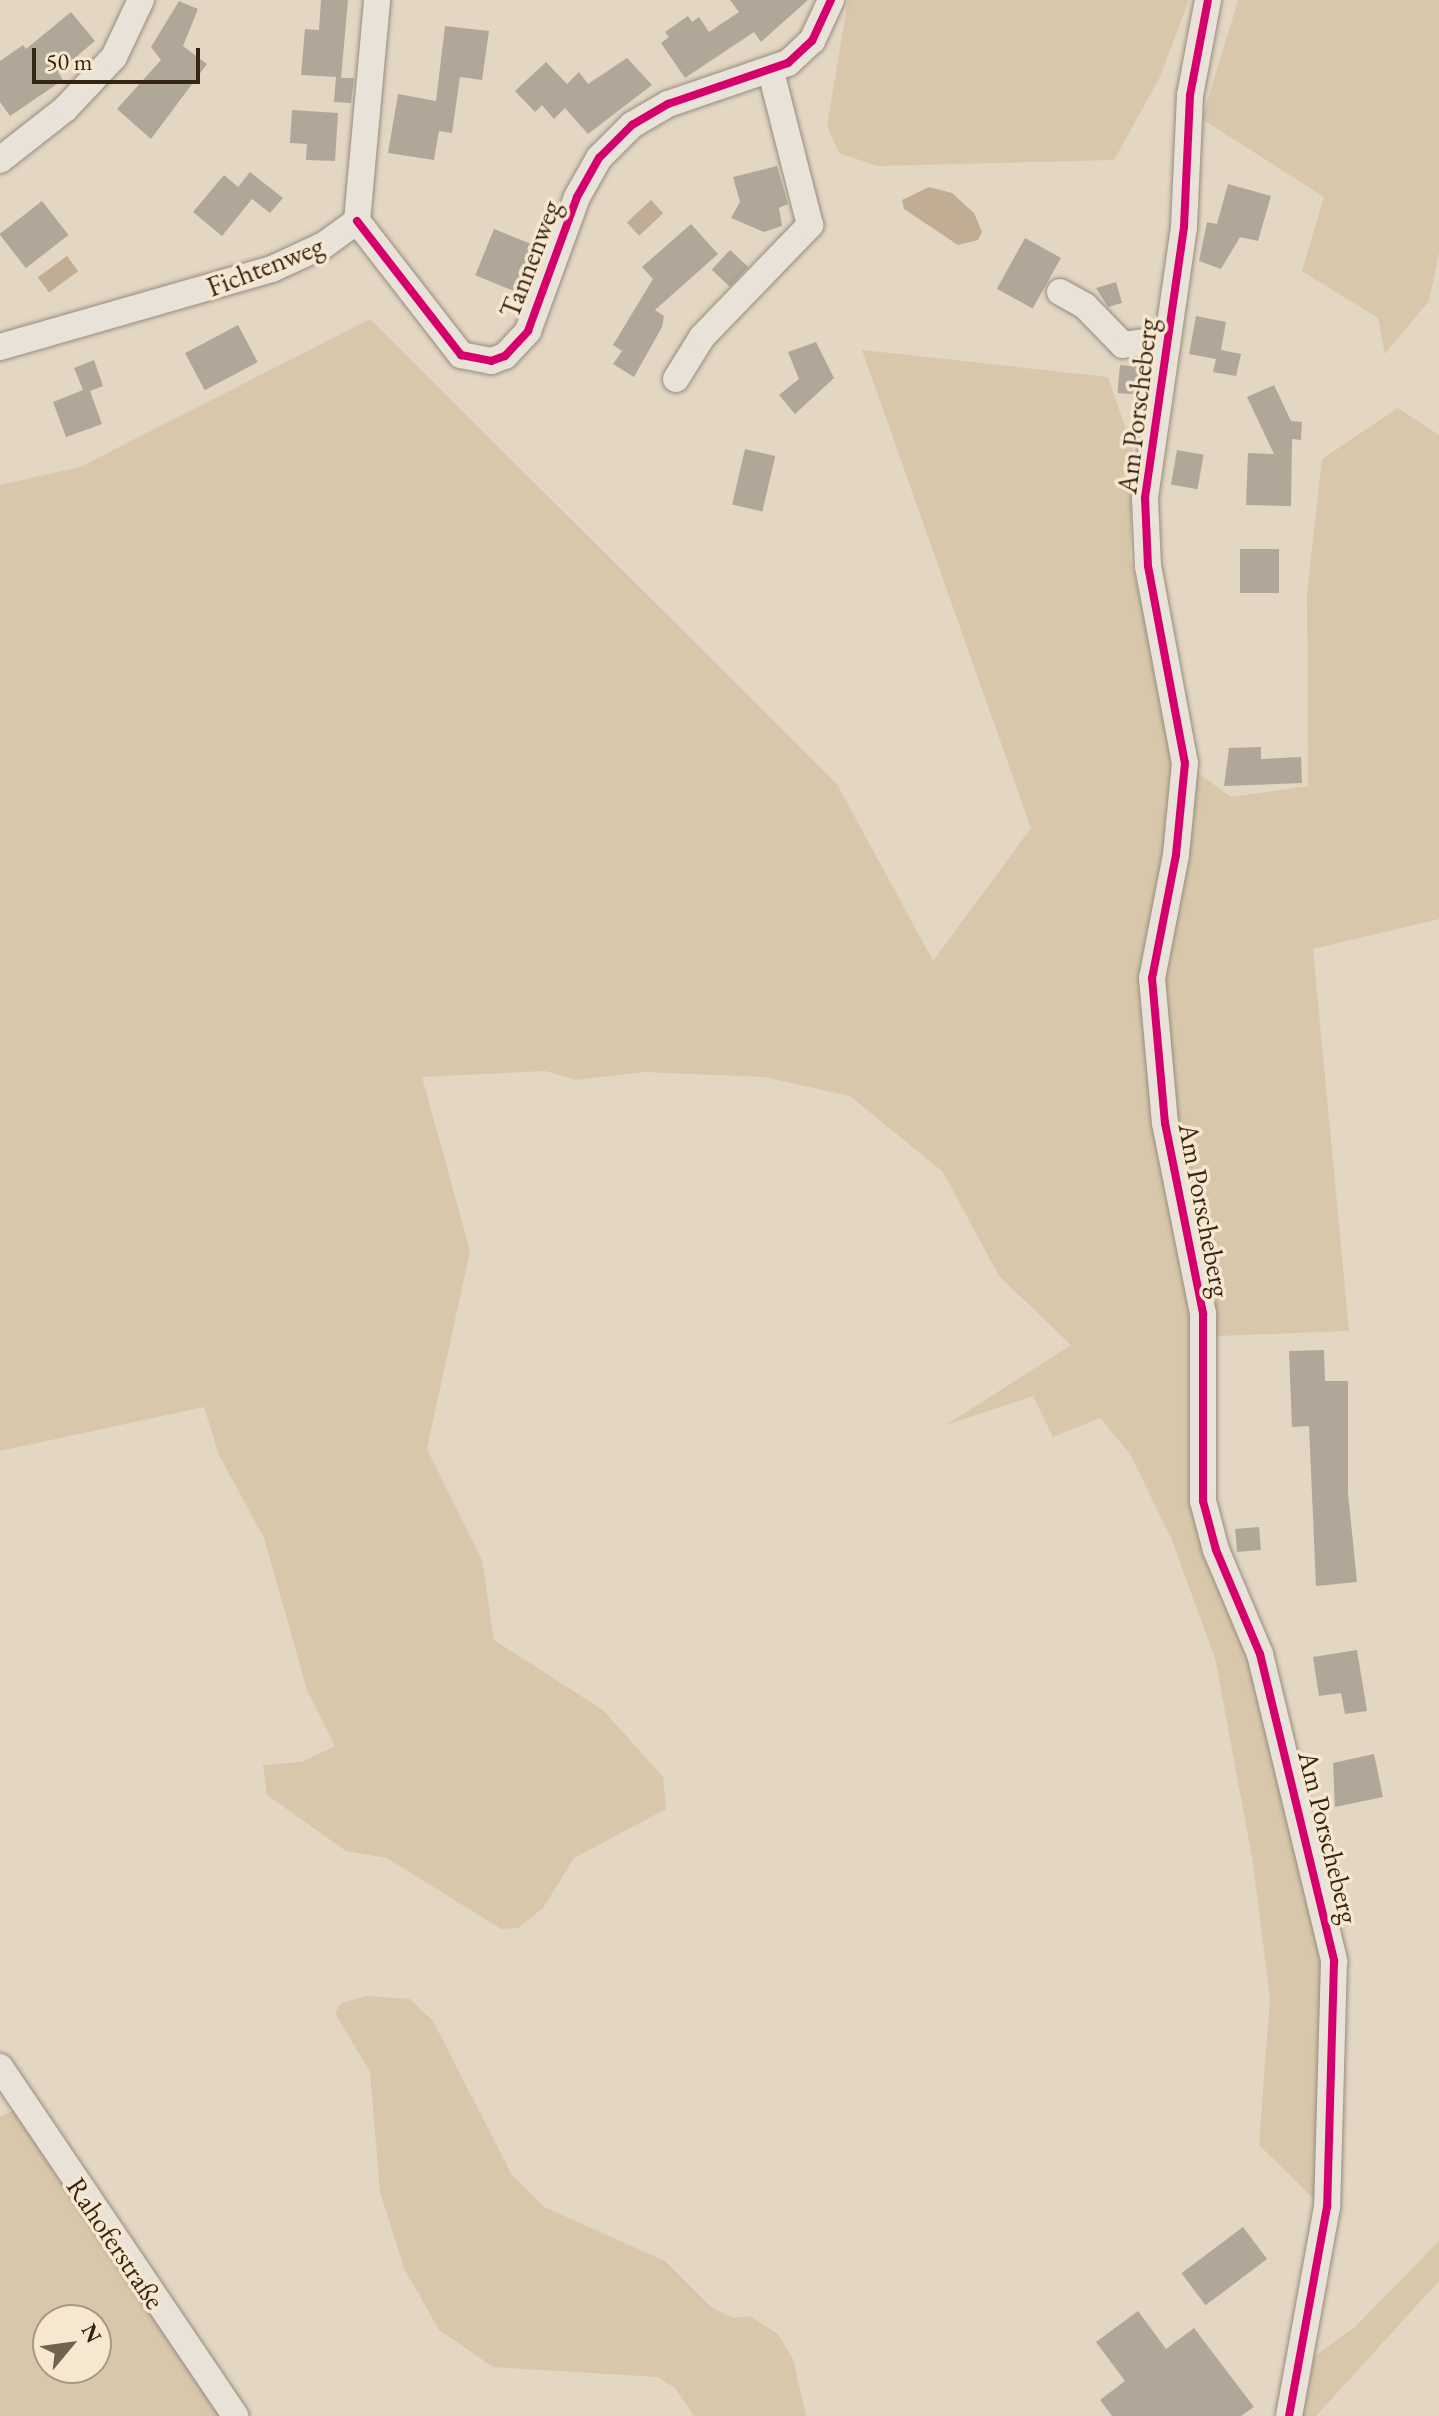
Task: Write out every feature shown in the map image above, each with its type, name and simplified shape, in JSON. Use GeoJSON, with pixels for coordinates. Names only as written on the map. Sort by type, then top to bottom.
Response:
{"type":"FeatureCollection","features":[{"type":"Feature","properties":{"kind":"street"},"geometry":{"type":"LineString","coordinates":[[0,160],[65,109],[107,66],[129,35],[141,0]]}},
{"type":"Feature","properties":{"kind":"street","name":"Fichtenweg"},"geometry":{"type":"LineString","coordinates":[[0,347],[272,269],[324,245],[357,221],[377,0]]}},
{"type":"Feature","properties":{"kind":"street","name":"Tannenweg"},"geometry":{"type":"LineString","coordinates":[[357,221],[461,355],[491,361],[505,356],[528,331],[577,197],[616,140],[668,104],[771,72],[812,41],[831,0]]}},
{"type":"Feature","properties":{"kind":"street","name":"Am Porscheberg"},"geometry":{"type":"LineString","coordinates":[[1208,0],[1190,95],[1184,227],[1165,339],[1146,530],[1185,763],[1176,855],[1152,978],[1165,1123],[1203,1314],[1203,1501],[1216,1550],[1260,1654],[1334,1961],[1327,2207],[1289,2416]]}},
{"type":"Feature","properties":{"kind":"street"},"geometry":{"type":"LineString","coordinates":[[676,379],[702,337],[810,225],[771,72]]}},
{"type":"Feature","properties":{"kind":"street"},"geometry":{"type":"LineString","coordinates":[[1060,292],[1085,306],[1123,345],[1165,339]]}},
{"type":"Feature","properties":{"kind":"street","name":"Rahoferstraße"},"geometry":{"type":"LineString","coordinates":[[0,2067],[235,2416]]}},
{"type":"Feature","properties":{"kind":"shaded area"},"geometry":{"type":"Polygon","coordinates":[[[848,0],[1189,0],[1160,77],[1114,160],[877,166],[839,153],[827,126],[848,0]]]}},
{"type":"Feature","properties":{"kind":"shaded area"},"geometry":{"type":"Polygon","coordinates":[[[1238,0],[1439,0],[1439,253],[1429,301],[1385,354],[1378,318],[1302,271],[1324,197],[1202,119],[1238,0]]]}},
{"type":"Feature","properties":{"kind":"shaded area"},"geometry":{"type":"Polygon","coordinates":[[[929,187],[952,193],[974,213],[982,232],[978,240],[958,245],[904,209],[902,200],[929,187]]]}},
{"type":"Feature","properties":{"kind":"shaded area"},"geometry":{"type":"Polygon","coordinates":[[[651,200],[663,213],[639,236],[627,223],[651,200]]]}},
{"type":"Feature","properties":{"kind":"shaded area"},"geometry":{"type":"Polygon","coordinates":[[[67,256],[78,271],[49,293],[38,277],[67,256]]]}},
{"type":"Feature","properties":{"kind":"shaded area"},"geometry":{"type":"Polygon","coordinates":[[[370,319],[837,784],[933,961],[1031,828],[862,350],[1108,377],[1133,450],[1130,556],[1179,759],[1231,797],[1308,786],[1307,593],[1322,459],[1398,408],[1439,435],[1439,919],[1313,949],[1349,1331],[1217,1336],[1203,1347],[1224,1589],[1241,1624],[1325,1945],[1320,2205],[1259,2145],[1270,1998],[1252,1857],[1215,1658],[1171,1538],[1130,1454],[1100,1418],[1053,1437],[1033,1396],[946,1425],[1071,1345],[999,1276],[943,1172],[850,1096],[764,1077],[644,1072],[576,1080],[545,1071],[422,1077],[470,1251],[427,1449],[482,1560],[494,1640],[603,1710],[663,1777],[666,1809],[574,1858],[543,1908],[518,1928],[501,1929],[387,1858],[346,1851],[267,1795],[263,1765],[302,1762],[335,1746],[307,1690],[264,1538],[219,1455],[204,1407],[0,1451],[0,485],[80,467],[370,319]]]}},
{"type":"Feature","properties":{"kind":"shaded area"},"geometry":{"type":"Polygon","coordinates":[[[367,1996],[410,1999],[433,2021],[512,2175],[544,2207],[665,2261],[711,2307],[733,2318],[750,2316],[778,2334],[793,2359],[806,2416],[694,2416],[675,2388],[658,2377],[493,2367],[439,2330],[404,2268],[380,2192],[370,2072],[335,2013],[341,2003],[367,1996]]]}},
{"type":"Feature","properties":{"kind":"shaded area"},"geometry":{"type":"Polygon","coordinates":[[[14,2110],[224,2416],[0,2416],[0,2117],[14,2110]]]}},
{"type":"Feature","properties":{"kind":"shaded area"},"geometry":{"type":"Polygon","coordinates":[[[1439,2241],[1439,2281],[1316,2416],[1297,2416],[1309,2360],[1355,2327],[1439,2241]]]}},
{"type":"Feature","properties":{"kind":"building"},"geometry":{"type":"Polygon","coordinates":[[[321,0],[348,0],[341,78],[354,78],[351,103],[334,102],[336,77],[301,75],[305,29],[319,30],[321,0]]]}},
{"type":"Feature","properties":{"kind":"building"},"geometry":{"type":"Polygon","coordinates":[[[730,0],[808,0],[761,42],[754,32],[685,78],[661,43],[669,37],[665,32],[688,16],[692,22],[699,17],[709,32],[739,12],[730,0]]]}},
{"type":"Feature","properties":{"kind":"building"},"geometry":{"type":"Polygon","coordinates":[[[179,1],[198,9],[183,46],[207,64],[151,139],[117,109],[161,60],[151,47],[179,1]]]}},
{"type":"Feature","properties":{"kind":"building"},"geometry":{"type":"Polygon","coordinates":[[[71,12],[95,41],[58,72],[63,80],[10,116],[0,102],[0,61],[23,45],[26,49],[71,12]]]}},
{"type":"Feature","properties":{"kind":"building"},"geometry":{"type":"Polygon","coordinates":[[[445,26],[489,31],[482,80],[460,77],[452,133],[439,131],[434,160],[388,153],[398,94],[436,101],[445,26]]]}},
{"type":"Feature","properties":{"kind":"building"},"geometry":{"type":"Polygon","coordinates":[[[627,58],[652,85],[588,134],[565,108],[554,119],[542,105],[535,112],[515,91],[546,62],[567,84],[579,72],[588,84],[627,58]]]}},
{"type":"Feature","properties":{"kind":"building"},"geometry":{"type":"Polygon","coordinates":[[[292,110],[338,113],[335,161],[306,160],[307,144],[290,143],[292,110]]]}},
{"type":"Feature","properties":{"kind":"building"},"geometry":{"type":"Polygon","coordinates":[[[777,166],[788,204],[779,208],[782,226],[764,232],[731,218],[740,202],[733,177],[777,166]]]}},
{"type":"Feature","properties":{"kind":"building"},"geometry":{"type":"Polygon","coordinates":[[[250,172],[283,198],[270,213],[252,199],[222,236],[193,212],[224,175],[238,187],[250,172]]]}},
{"type":"Feature","properties":{"kind":"building"},"geometry":{"type":"Polygon","coordinates":[[[1228,184],[1271,196],[1258,241],[1240,237],[1221,269],[1199,261],[1207,222],[1217,224],[1228,184]]]}},
{"type":"Feature","properties":{"kind":"building"},"geometry":{"type":"Polygon","coordinates":[[[42,201],[68,235],[26,268],[0,234],[42,201]]]}},
{"type":"Feature","properties":{"kind":"building"},"geometry":{"type":"Polygon","coordinates":[[[691,224],[718,254],[655,310],[664,316],[662,327],[634,377],[613,364],[622,351],[613,345],[653,279],[642,267],[691,224]]]}},
{"type":"Feature","properties":{"kind":"building"},"geometry":{"type":"Polygon","coordinates":[[[494,229],[534,245],[515,291],[475,275],[494,229]]]}},
{"type":"Feature","properties":{"kind":"building"},"geometry":{"type":"Polygon","coordinates":[[[1025,238],[1061,258],[1033,309],[997,289],[1025,238]]]}},
{"type":"Feature","properties":{"kind":"building"},"geometry":{"type":"Polygon","coordinates":[[[730,250],[748,267],[730,287],[712,270],[730,250]]]}},
{"type":"Feature","properties":{"kind":"building"},"geometry":{"type":"Polygon","coordinates":[[[1116,282],[1122,303],[1108,307],[1096,288],[1116,282]]]}},
{"type":"Feature","properties":{"kind":"building"},"geometry":{"type":"Polygon","coordinates":[[[1196,316],[1226,322],[1221,350],[1241,354],[1236,376],[1213,372],[1216,359],[1189,354],[1196,316]]]}},
{"type":"Feature","properties":{"kind":"building"},"geometry":{"type":"Polygon","coordinates":[[[238,325],[258,362],[205,390],[185,353],[238,325]]]}},
{"type":"Feature","properties":{"kind":"building"},"geometry":{"type":"Polygon","coordinates":[[[816,342],[834,378],[795,414],[779,395],[799,379],[788,352],[816,342]]]}},
{"type":"Feature","properties":{"kind":"building"},"geometry":{"type":"Polygon","coordinates":[[[94,360],[103,386],[90,391],[102,424],[66,437],[53,402],[83,390],[74,368],[94,360]]]}},
{"type":"Feature","properties":{"kind":"building"},"geometry":{"type":"Polygon","coordinates":[[[1120,365],[1144,367],[1141,395],[1118,393],[1120,365]]]}},
{"type":"Feature","properties":{"kind":"building"},"geometry":{"type":"Polygon","coordinates":[[[1274,385],[1291,421],[1302,422],[1301,440],[1292,439],[1291,506],[1246,505],[1248,453],[1274,454],[1247,397],[1274,385]]]}},
{"type":"Feature","properties":{"kind":"building"},"geometry":{"type":"Polygon","coordinates":[[[745,449],[775,456],[762,512],[732,505],[745,449]]]}},
{"type":"Feature","properties":{"kind":"building"},"geometry":{"type":"Polygon","coordinates":[[[1177,450],[1204,455],[1198,489],[1171,484],[1177,450]]]}},
{"type":"Feature","properties":{"kind":"building"},"geometry":{"type":"Polygon","coordinates":[[[1240,549],[1279,549],[1279,593],[1240,593],[1240,549]]]}},
{"type":"Feature","properties":{"kind":"building"},"geometry":{"type":"Polygon","coordinates":[[[1261,747],[1261,759],[1301,757],[1302,783],[1224,786],[1229,748],[1261,747]]]}},
{"type":"Feature","properties":{"kind":"building"},"geometry":{"type":"Polygon","coordinates":[[[1324,1350],[1325,1381],[1348,1381],[1348,1493],[1357,1582],[1316,1586],[1309,1426],[1292,1427],[1289,1351],[1324,1350]]]}},
{"type":"Feature","properties":{"kind":"building"},"geometry":{"type":"Polygon","coordinates":[[[1259,1527],[1261,1550],[1237,1552],[1235,1529],[1259,1527]]]}},
{"type":"Feature","properties":{"kind":"building"},"geometry":{"type":"Polygon","coordinates":[[[1357,1650],[1367,1711],[1345,1714],[1341,1693],[1319,1696],[1313,1657],[1357,1650]]]}},
{"type":"Feature","properties":{"kind":"building"},"geometry":{"type":"Polygon","coordinates":[[[1374,1754],[1383,1797],[1335,1807],[1333,1763],[1374,1754]]]}},
{"type":"Feature","properties":{"kind":"building"},"geometry":{"type":"Polygon","coordinates":[[[1243,2227],[1267,2259],[1206,2305],[1182,2273],[1243,2227]]]}},
{"type":"Feature","properties":{"kind":"building"},"geometry":{"type":"Polygon","coordinates":[[[1138,2311],[1166,2349],[1194,2328],[1254,2407],[1241,2416],[1112,2416],[1100,2400],[1125,2381],[1096,2342],[1138,2311]]]}},
{"type":"Feature","properties":{"kind":"cycle path"},"geometry":{"type":"LineString","coordinates":[[357,221],[461,355],[491,361],[505,356],[528,331],[577,197],[599,158],[632,125],[668,104],[788,63],[812,41],[831,0]]}},
{"type":"Feature","properties":{"kind":"cycle path"},"geometry":{"type":"LineString","coordinates":[[1208,0],[1190,95],[1184,227],[1145,498],[1148,566],[1185,763],[1176,855],[1152,978],[1165,1123],[1203,1314],[1203,1501],[1216,1550],[1260,1654],[1334,1961],[1327,2207],[1289,2416]]}}]}
